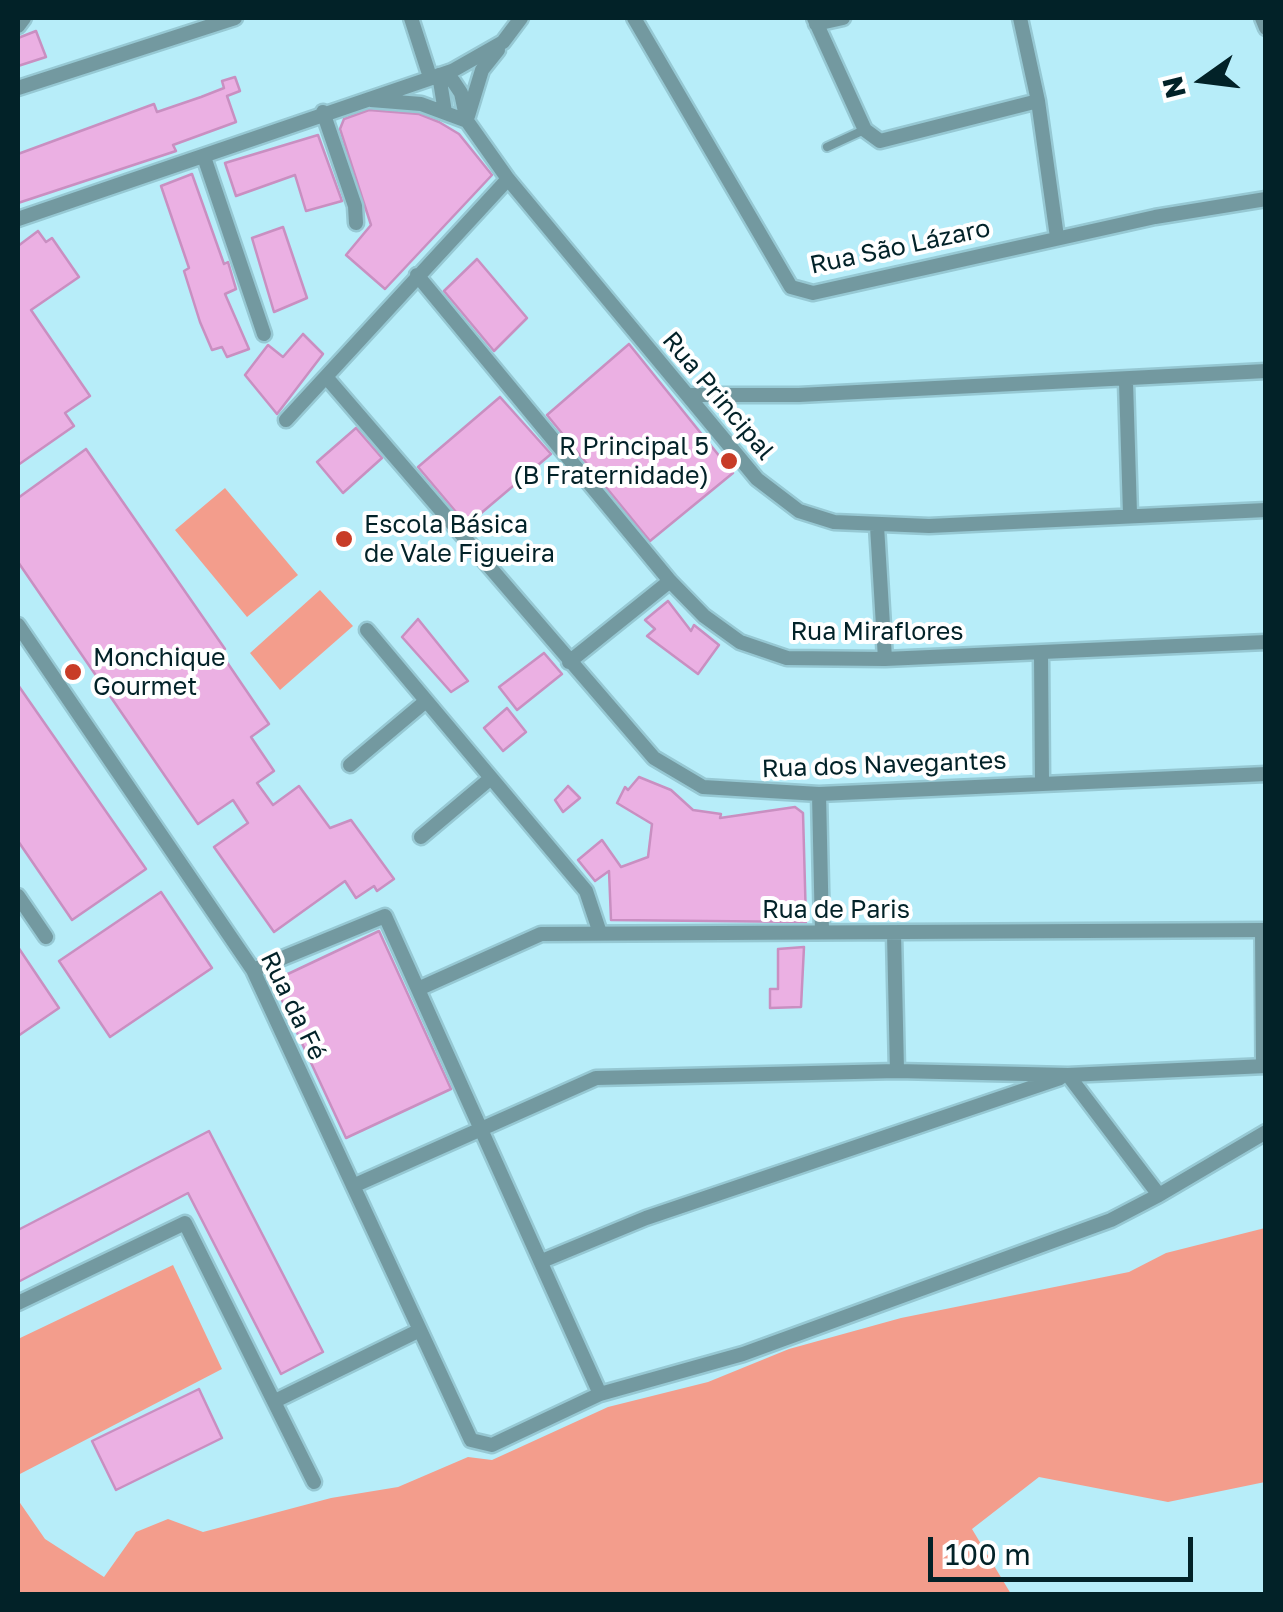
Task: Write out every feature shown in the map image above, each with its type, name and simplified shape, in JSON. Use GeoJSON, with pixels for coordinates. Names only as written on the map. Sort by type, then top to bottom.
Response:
{"type":"FeatureCollection","features":[{"type":"Feature","properties":{"kind":"street"},"geometry":{"type":"LineString","coordinates":[[18,26],[24,18]]}},
{"type":"Feature","properties":{"kind":"street"},"geometry":{"type":"LineString","coordinates":[[18,88],[235,18]]}},
{"type":"Feature","properties":{"kind":"street"},"geometry":{"type":"LineString","coordinates":[[412,18],[440,75],[445,112]]}},
{"type":"Feature","properties":{"kind":"street"},"geometry":{"type":"LineString","coordinates":[[363,100],[421,104],[467,121],[482,70],[521,18]]}},
{"type":"Feature","properties":{"kind":"street","name":"Rua São Lázaro"},"geometry":{"type":"LineString","coordinates":[[634,18],[791,287],[813,293],[1058,237],[1266,199]]}},
{"type":"Feature","properties":{"kind":"street"},"geometry":{"type":"LineString","coordinates":[[843,18],[815,21],[865,130],[880,141],[1038,100]]}},
{"type":"Feature","properties":{"kind":"street"},"geometry":{"type":"LineString","coordinates":[[1020,18],[1038,100],[1058,237]]}},
{"type":"Feature","properties":{"kind":"street"},"geometry":{"type":"LineString","coordinates":[[1262,18],[1266,28]]}},
{"type":"Feature","properties":{"kind":"street"},"geometry":{"type":"LineString","coordinates":[[18,219],[440,75],[504,42]]}},
{"type":"Feature","properties":{"kind":"street","name":"Rua Principal"},"geometry":{"type":"LineString","coordinates":[[440,75],[453,81],[461,93],[467,121],[508,179],[757,479],[799,511],[834,522],[878,526],[1266,510]]}},
{"type":"Feature","properties":{"kind":"street"},"geometry":{"type":"LineString","coordinates":[[323,112],[355,206],[356,223]]}},
{"type":"Feature","properties":{"kind":"street"},"geometry":{"type":"LineString","coordinates":[[204,157],[264,334]]}},
{"type":"Feature","properties":{"kind":"street"},"geometry":{"type":"LineString","coordinates":[[286,420],[508,179]]}},
{"type":"Feature","properties":{"kind":"street","name":"Rua Miraflores"},"geometry":{"type":"LineString","coordinates":[[417,275],[670,581],[704,616],[740,642],[788,658],[885,659],[1266,642]]}},
{"type":"Feature","properties":{"kind":"street"},"geometry":{"type":"LineString","coordinates":[[688,395],[799,395],[1126,382],[1266,371]]}},
{"type":"Feature","properties":{"kind":"street","name":"Rua dos Navegantes"},"geometry":{"type":"LineString","coordinates":[[327,378],[654,758],[703,788],[819,794],[1266,774]]}},
{"type":"Feature","properties":{"kind":"street"},"geometry":{"type":"LineString","coordinates":[[1126,382],[1130,514]]}},
{"type":"Feature","properties":{"kind":"street"},"geometry":{"type":"LineString","coordinates":[[878,526],[885,659]]}},
{"type":"Feature","properties":{"kind":"street"},"geometry":{"type":"LineString","coordinates":[[569,662],[670,581]]}},
{"type":"Feature","properties":{"kind":"street","name":"Rua da Fé"},"geometry":{"type":"LineString","coordinates":[[18,625],[253,970],[471,1440],[492,1445],[600,1394]]}},
{"type":"Feature","properties":{"kind":"street"},"geometry":{"type":"LineString","coordinates":[[367,630],[586,890],[600,933]]}},
{"type":"Feature","properties":{"kind":"street"},"geometry":{"type":"LineString","coordinates":[[1041,653],[1042,782]]}},
{"type":"Feature","properties":{"kind":"street"},"geometry":{"type":"LineString","coordinates":[[350,766],[426,701]]}},
{"type":"Feature","properties":{"kind":"street"},"geometry":{"type":"LineString","coordinates":[[421,837],[490,778]]}},
{"type":"Feature","properties":{"kind":"street"},"geometry":{"type":"LineString","coordinates":[[819,794],[822,932]]}},
{"type":"Feature","properties":{"kind":"street"},"geometry":{"type":"LineString","coordinates":[[18,896],[46,937]]}},
{"type":"Feature","properties":{"kind":"street"},"geometry":{"type":"LineString","coordinates":[[253,970],[385,916],[600,1394],[743,1354],[1111,1220],[1266,1132]]}},
{"type":"Feature","properties":{"kind":"street","name":"Rua de Paris"},"geometry":{"type":"LineString","coordinates":[[418,989],[541,934],[1262,930]]}},
{"type":"Feature","properties":{"kind":"street"},"geometry":{"type":"LineString","coordinates":[[894,934],[898,1071]]}},
{"type":"Feature","properties":{"kind":"street"},"geometry":{"type":"LineString","coordinates":[[353,1186],[596,1078],[898,1071],[1068,1075],[1263,1066]]}},
{"type":"Feature","properties":{"kind":"street"},"geometry":{"type":"LineString","coordinates":[[1068,1075],[1159,1195]]}},
{"type":"Feature","properties":{"kind":"street"},"geometry":{"type":"LineString","coordinates":[[542,1262],[646,1218],[1068,1075]]}},
{"type":"Feature","properties":{"kind":"street"},"geometry":{"type":"LineString","coordinates":[[18,1302],[185,1223],[314,1482]]}},
{"type":"Feature","properties":{"kind":"street"},"geometry":{"type":"LineString","coordinates":[[275,1401],[418,1331]]}},
{"type":"Feature","properties":{"kind":"lane"},"geometry":{"type":"LineString","coordinates":[[827,148],[865,130]]}},
{"type":"Feature","properties":{"kind":"lane"},"geometry":{"type":"LineString","coordinates":[[1262,930],[1263,1066]]}},
{"type":"Feature","properties":{"kind":"shaded area"},"geometry":{"type":"Polygon","coordinates":[[[225,488],[298,575],[247,617],[175,530],[225,488]]]}},
{"type":"Feature","properties":{"kind":"shaded area"},"geometry":{"type":"Polygon","coordinates":[[[320,590],[353,626],[280,690],[250,653],[320,590]]]}},
{"type":"Feature","properties":{"kind":"shaded area"},"geometry":{"type":"Polygon","coordinates":[[[1265,1228],[1265,1482],[1168,1502],[1039,1477],[972,1529],[1011,1594],[18,1594],[18,1500],[45,1539],[104,1577],[136,1532],[168,1519],[203,1532],[331,1498],[398,1487],[468,1457],[492,1460],[608,1407],[708,1382],[789,1349],[901,1318],[1129,1272],[1166,1253],[1265,1228]]]}},
{"type":"Feature","properties":{"kind":"shaded area"},"geometry":{"type":"Polygon","coordinates":[[[173,1265],[222,1369],[18,1475],[18,1339],[173,1265]]]}},
{"type":"Feature","properties":{"kind":"building"},"geometry":{"type":"Polygon","coordinates":[[[36,31],[46,57],[18,66],[18,38],[36,31]]]}},
{"type":"Feature","properties":{"kind":"building"},"geometry":{"type":"Polygon","coordinates":[[[235,77],[240,91],[227,96],[236,122],[173,145],[176,151],[18,203],[18,154],[154,104],[157,112],[201,97],[224,88],[222,81],[235,77]]]}},
{"type":"Feature","properties":{"kind":"building"},"geometry":{"type":"Polygon","coordinates":[[[369,110],[419,114],[439,122],[459,134],[492,175],[385,289],[346,255],[371,225],[340,129],[344,119],[369,110]]]}},
{"type":"Feature","properties":{"kind":"building"},"geometry":{"type":"Polygon","coordinates":[[[318,135],[342,201],[306,211],[295,175],[236,196],[225,163],[318,135]]]}},
{"type":"Feature","properties":{"kind":"building"},"geometry":{"type":"Polygon","coordinates":[[[192,174],[224,264],[228,262],[236,289],[225,294],[249,349],[227,357],[222,347],[212,350],[200,322],[184,271],[189,268],[161,186],[192,174]]]}},
{"type":"Feature","properties":{"kind":"building"},"geometry":{"type":"Polygon","coordinates":[[[283,227],[307,298],[274,312],[252,238],[283,227]]]}},
{"type":"Feature","properties":{"kind":"building"},"geometry":{"type":"Polygon","coordinates":[[[38,231],[46,242],[52,238],[79,277],[31,310],[90,396],[65,413],[74,426],[18,465],[18,246],[38,231]]]}},
{"type":"Feature","properties":{"kind":"building"},"geometry":{"type":"Polygon","coordinates":[[[477,259],[527,318],[494,351],[444,291],[477,259]]]}},
{"type":"Feature","properties":{"kind":"building"},"geometry":{"type":"Polygon","coordinates":[[[303,334],[323,354],[277,414],[245,375],[268,345],[283,357],[303,334]]]}},
{"type":"Feature","properties":{"kind":"building"},"geometry":{"type":"Polygon","coordinates":[[[629,344],[733,473],[650,541],[547,415],[629,344]]]}},
{"type":"Feature","properties":{"kind":"building"},"geometry":{"type":"Polygon","coordinates":[[[500,397],[551,454],[467,525],[418,467],[500,397]]]}},
{"type":"Feature","properties":{"kind":"building"},"geometry":{"type":"Polygon","coordinates":[[[356,428],[382,458],[343,493],[317,462],[356,428]]]}},
{"type":"Feature","properties":{"kind":"building"},"geometry":{"type":"Polygon","coordinates":[[[86,449],[225,649],[220,652],[269,724],[251,737],[274,771],[257,783],[273,805],[299,786],[330,828],[351,820],[394,879],[377,891],[374,886],[356,898],[345,881],[274,932],[214,847],[248,823],[233,800],[198,824],[18,562],[18,498],[86,449]]]}},
{"type":"Feature","properties":{"kind":"building"},"geometry":{"type":"Polygon","coordinates":[[[668,601],[691,631],[694,625],[719,645],[698,674],[647,636],[655,629],[645,620],[668,601]]]}},
{"type":"Feature","properties":{"kind":"building"},"geometry":{"type":"Polygon","coordinates":[[[418,619],[468,681],[451,692],[402,637],[418,619]]]}},
{"type":"Feature","properties":{"kind":"building"},"geometry":{"type":"Polygon","coordinates":[[[544,653],[562,674],[517,710],[499,687],[544,653]]]}},
{"type":"Feature","properties":{"kind":"building"},"geometry":{"type":"Polygon","coordinates":[[[18,685],[146,869],[72,920],[18,841],[18,685]]]}},
{"type":"Feature","properties":{"kind":"building"},"geometry":{"type":"Polygon","coordinates":[[[507,708],[526,732],[503,751],[484,728],[507,708]]]}},
{"type":"Feature","properties":{"kind":"building"},"geometry":{"type":"Polygon","coordinates":[[[639,777],[671,790],[693,810],[721,814],[720,818],[795,807],[803,813],[806,922],[611,920],[609,871],[595,881],[578,860],[602,840],[621,867],[648,857],[652,824],[617,803],[625,787],[628,790],[639,777]]]}},
{"type":"Feature","properties":{"kind":"building"},"geometry":{"type":"Polygon","coordinates":[[[568,786],[580,798],[563,812],[555,800],[568,786]]]}},
{"type":"Feature","properties":{"kind":"building"},"geometry":{"type":"Polygon","coordinates":[[[161,892],[212,968],[110,1037],[59,961],[161,892]]]}},
{"type":"Feature","properties":{"kind":"building"},"geometry":{"type":"Polygon","coordinates":[[[379,931],[451,1089],[346,1138],[273,981],[379,931]]]}},
{"type":"Feature","properties":{"kind":"building"},"geometry":{"type":"Polygon","coordinates":[[[18,947],[59,1008],[18,1036],[18,947]]]}},
{"type":"Feature","properties":{"kind":"building"},"geometry":{"type":"Polygon","coordinates":[[[804,947],[801,1007],[770,1008],[770,989],[778,989],[778,949],[804,947]]]}},
{"type":"Feature","properties":{"kind":"building"},"geometry":{"type":"Polygon","coordinates":[[[209,1131],[323,1352],[281,1374],[188,1193],[18,1282],[18,1230],[209,1131]]]}},
{"type":"Feature","properties":{"kind":"building"},"geometry":{"type":"Polygon","coordinates":[[[199,1389],[222,1438],[116,1490],[92,1441],[199,1389]]]}},
{"type":"Feature","properties":{"kind":"place","name":"R Principal 5 (B Fraternidade)"},"geometry":{"type":"Point","coordinates":[729,461]}},
{"type":"Feature","properties":{"kind":"place","name":"Escola Básica de Vale Figueira"},"geometry":{"type":"Point","coordinates":[344,539]}},
{"type":"Feature","properties":{"kind":"place","name":"Monchique Gourmet"},"geometry":{"type":"Point","coordinates":[73,672]}}]}
